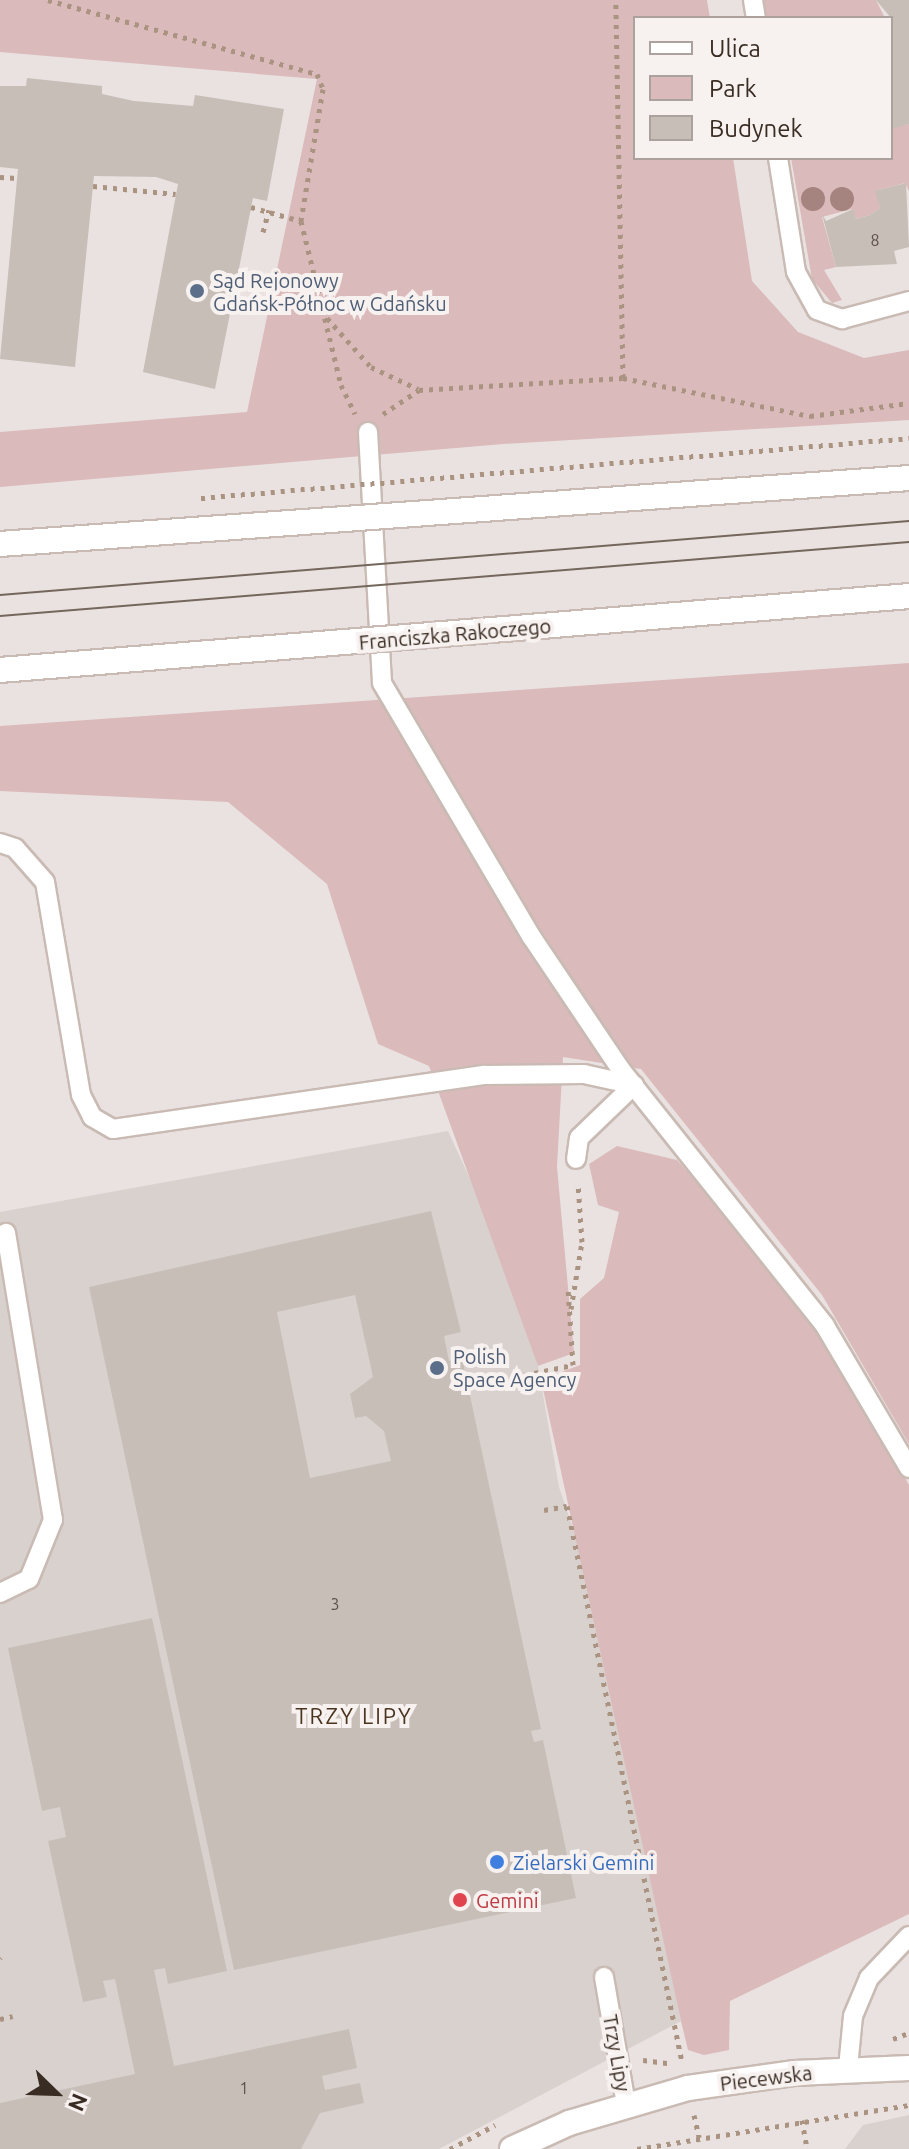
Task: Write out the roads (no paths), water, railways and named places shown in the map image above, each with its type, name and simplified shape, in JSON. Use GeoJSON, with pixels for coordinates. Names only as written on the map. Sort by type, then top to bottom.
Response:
{"type":"FeatureCollection","features":[{"type":"Feature","properties":{"kind":"main road"},"geometry":{"type":"LineString","coordinates":[[0,544],[909,478]]}},
{"type":"Feature","properties":{"kind":"main road","name":"Franciszka Rakoczego"},"geometry":{"type":"LineString","coordinates":[[0,670],[909,596]]}},
{"type":"Feature","properties":{"kind":"main road","name":"Piecewska"},"geometry":{"type":"LineString","coordinates":[[626,2104],[688,2088],[848,2068],[909,2068]]}},
{"type":"Feature","properties":{"kind":"main road","name":"Trzy Lipy"},"geometry":{"type":"LineString","coordinates":[[512,2149],[626,2104]]}},
{"type":"Feature","properties":{"kind":"lane"},"geometry":{"type":"LineString","coordinates":[[778,160],[796,272],[817,310],[842,319],[909,301]]}},
{"type":"Feature","properties":{"kind":"lane"},"geometry":{"type":"LineString","coordinates":[[368,432],[382,683],[531,936],[634,1085],[825,1326],[909,1468]]}},
{"type":"Feature","properties":{"kind":"lane"},"geometry":{"type":"LineString","coordinates":[[0,843],[15,848],[45,882],[81,1095],[92,1117],[113,1129],[459,1078],[584,1074],[634,1085]]}},
{"type":"Feature","properties":{"kind":"lane"},"geometry":{"type":"LineString","coordinates":[[576,1159],[579,1138],[634,1085]]}},
{"type":"Feature","properties":{"kind":"lane"},"geometry":{"type":"LineString","coordinates":[[0,1593],[29,1579],[53,1520],[6,1233]]}},
{"type":"Feature","properties":{"kind":"lane"},"geometry":{"type":"LineString","coordinates":[[848,2068],[853,2016],[869,1978],[909,1936]]}},
{"type":"Feature","properties":{"kind":"lane","name":"Trzy Lipy"},"geometry":{"type":"LineString","coordinates":[[604,1977],[626,2104]]}},
{"type":"Feature","properties":{"kind":"tram line"},"geometry":{"type":"LineString","coordinates":[[0,595],[909,521]]}},
{"type":"Feature","properties":{"kind":"tram line"},"geometry":{"type":"LineString","coordinates":[[0,616],[909,542]]}},
{"type":"Feature","properties":{"kind":"place","name":"Sąd Rejonowy Gdańsk-Północ w Gdańsku"},"geometry":{"type":"Point","coordinates":[197,291]}},
{"type":"Feature","properties":{"kind":"place","name":"Polish Space Agency"},"geometry":{"type":"Point","coordinates":[437,1368]}},
{"type":"Feature","properties":{"kind":"place","name":"Zielarski Gemini"},"geometry":{"type":"Point","coordinates":[497,1862]}},
{"type":"Feature","properties":{"kind":"place","name":"Gemini"},"geometry":{"type":"Point","coordinates":[460,1900]}},
{"type":"Feature","properties":{"kind":"district","name":"TRZY LIPY"},"geometry":{"type":"Point","coordinates":[354,1716]}}]}
